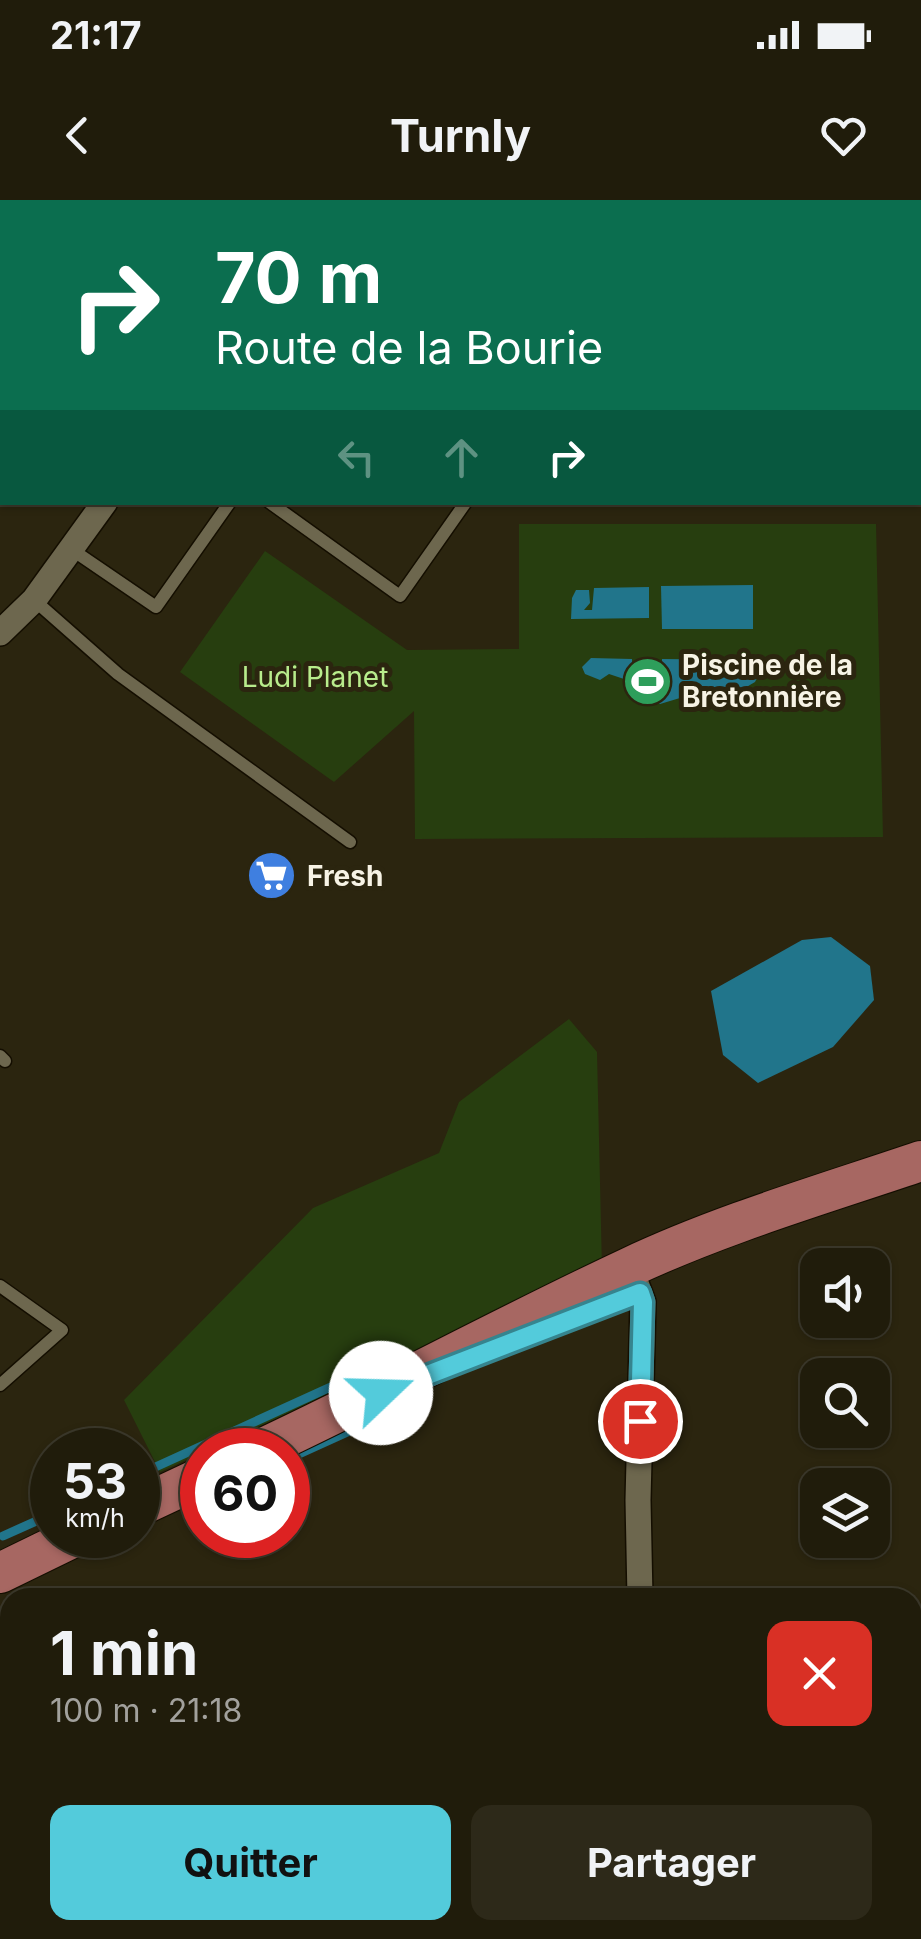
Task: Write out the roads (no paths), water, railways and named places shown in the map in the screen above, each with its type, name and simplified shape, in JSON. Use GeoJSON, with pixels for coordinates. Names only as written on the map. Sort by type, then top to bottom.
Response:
{"type":"FeatureCollection","features":[{"type":"Feature","properties":{"kind":"main road"},"geometry":{"type":"LineString","coordinates":[[828,1194],[921,1138]]}},
{"type":"Feature","properties":{"kind":"main road"},"geometry":{"type":"LineString","coordinates":[[306,1428],[828,1194],[921,1160]]}},
{"type":"Feature","properties":{"kind":"main road"},"geometry":{"type":"LineString","coordinates":[[0,1570],[30,1558]]}},
{"type":"Feature","properties":{"kind":"street"},"geometry":{"type":"LineString","coordinates":[[0,633],[34,600],[102,505]]}},
{"type":"Feature","properties":{"kind":"street"},"geometry":{"type":"LineString","coordinates":[[635,1280],[643,1302],[640,1588]]}},
{"type":"Feature","properties":{"kind":"lane"},"geometry":{"type":"LineString","coordinates":[[71,549],[156,607],[228,505]]}},
{"type":"Feature","properties":{"kind":"lane"},"geometry":{"type":"LineString","coordinates":[[274,505],[400,596],[464,505]]}},
{"type":"Feature","properties":{"kind":"lane"},"geometry":{"type":"LineString","coordinates":[[34,600],[118,674],[350,842]]}},
{"type":"Feature","properties":{"kind":"lane"},"geometry":{"type":"LineString","coordinates":[[0,1286],[62,1330],[0,1385]]}},
{"type":"Feature","properties":{"kind":"water"},"geometry":{"type":"Polygon","coordinates":[[[753,585],[753,629],[662,629],[661,586],[753,585]]]}},
{"type":"Feature","properties":{"kind":"water"},"geometry":{"type":"Polygon","coordinates":[[[649,587],[649,618],[571,619],[576,590],[589,590],[590,603],[584,610],[592,610],[594,588],[649,587]]]}},
{"type":"Feature","properties":{"kind":"water"},"geometry":{"type":"Polygon","coordinates":[[[591,658],[632,659],[632,677],[627,680],[609,674],[600,680],[585,674],[582,667],[591,658]]]}},
{"type":"Feature","properties":{"kind":"water"},"geometry":{"type":"Polygon","coordinates":[[[662,659],[751,660],[759,674],[755,682],[726,699],[713,694],[692,707],[680,698],[660,704],[654,701],[652,693],[662,680],[662,659]]]}},
{"type":"Feature","properties":{"kind":"water"},"geometry":{"type":"Polygon","coordinates":[[[831,937],[870,966],[874,1000],[833,1047],[758,1083],[723,1055],[711,991],[802,940],[831,937]]]}},
{"type":"Feature","properties":{"kind":"waterway"},"geometry":{"type":"LineString","coordinates":[[160,1465],[357,1375]]}},
{"type":"Feature","properties":{"kind":"waterway"},"geometry":{"type":"LineString","coordinates":[[310,1449],[374,1420]]}},
{"type":"Feature","properties":{"kind":"waterway"},"geometry":{"type":"LineString","coordinates":[[3,1536],[30,1524]]}},
{"type":"Feature","properties":{"kind":"place","name":"Piscine de la Bretonnière"},"geometry":{"type":"Point","coordinates":[647,681]}},
{"type":"Feature","properties":{"kind":"place","name":"Fresh"},"geometry":{"type":"Point","coordinates":[272,876]}},
{"type":"Feature","properties":{"kind":"park label","name":"Ludi Planet"},"geometry":{"type":"Point","coordinates":[315,677]}}]}
